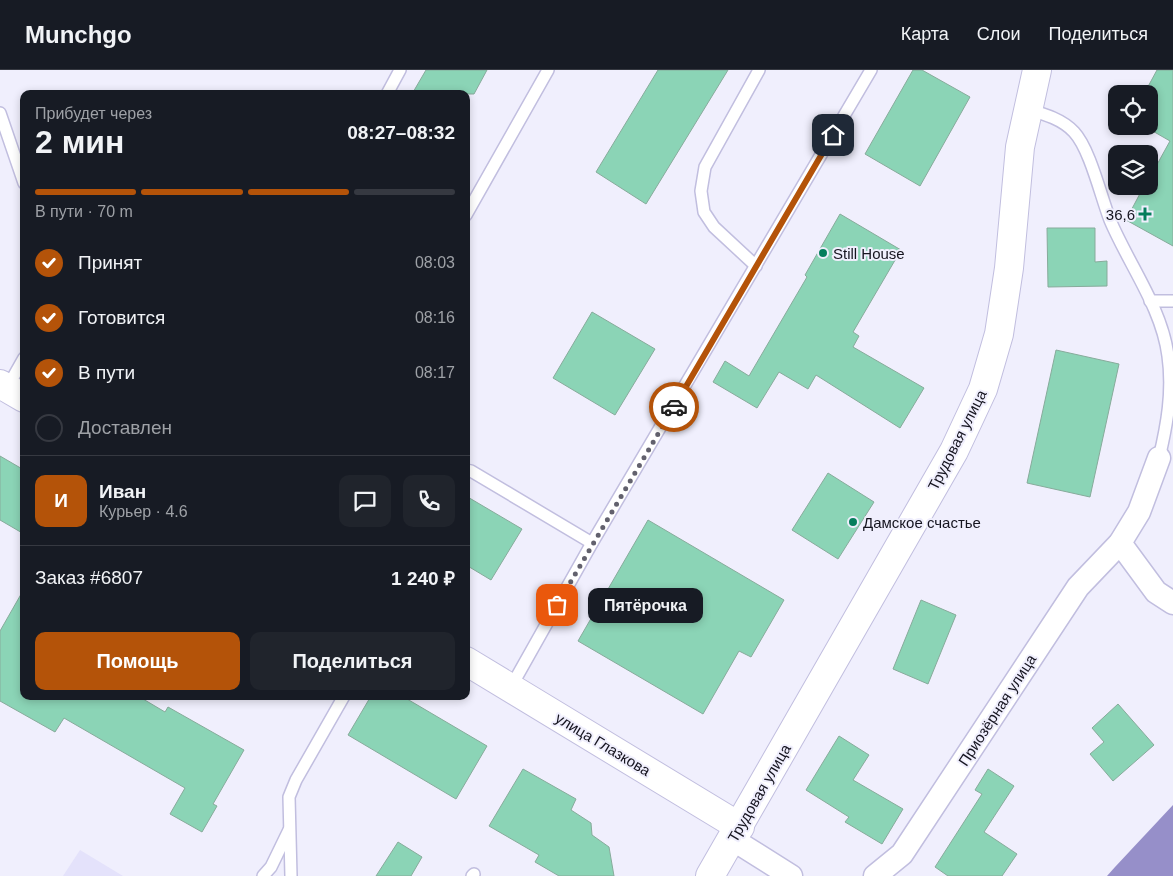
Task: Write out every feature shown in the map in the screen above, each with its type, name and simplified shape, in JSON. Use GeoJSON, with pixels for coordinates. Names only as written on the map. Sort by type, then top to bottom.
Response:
{"type":"FeatureCollection","features":[{"type":"Feature","properties":{"kind":"street","name":"Трудовая улица"},"geometry":{"type":"LineString","coordinates":[[710,876],[954,451],[983,390],[999,334],[1009,268],[1020,147],[1037,70]]}},
{"type":"Feature","properties":{"kind":"street","name":"Приозёрная улица"},"geometry":{"type":"LineString","coordinates":[[876,876],[902,854],[1078,587],[1120,543],[1139,512],[1159,458]]}},
{"type":"Feature","properties":{"kind":"street"},"geometry":{"type":"LineString","coordinates":[[1120,543],[1156,592],[1173,603]]}},
{"type":"Feature","properties":{"kind":"street","name":"улица Глазкова"},"geometry":{"type":"LineString","coordinates":[[470,663],[511,687],[736,833]]}},
{"type":"Feature","properties":{"kind":"street"},"geometry":{"type":"LineString","coordinates":[[736,833],[791,876]]}},
{"type":"Feature","properties":{"kind":"lane"},"geometry":{"type":"LineString","coordinates":[[388,90],[400,70]]}},
{"type":"Feature","properties":{"kind":"lane"},"geometry":{"type":"LineString","coordinates":[[470,208],[548,70]]}},
{"type":"Feature","properties":{"kind":"lane"},"geometry":{"type":"LineString","coordinates":[[756,266],[714,227],[704,212],[702,191],[705,167],[759,70]]}},
{"type":"Feature","properties":{"kind":"lane"},"geometry":{"type":"LineString","coordinates":[[511,687],[592,543],[871,70]]}},
{"type":"Feature","properties":{"kind":"lane"},"geometry":{"type":"LineString","coordinates":[[1027,109],[1058,120],[1076,133],[1084,147],[1110,220],[1150,301],[1164,338],[1171,387],[1167,425],[1159,458]]}},
{"type":"Feature","properties":{"kind":"lane"},"geometry":{"type":"LineString","coordinates":[[0,114],[20,172]]}},
{"type":"Feature","properties":{"kind":"lane"},"geometry":{"type":"LineString","coordinates":[[1150,301],[1173,301]]}},
{"type":"Feature","properties":{"kind":"lane"},"geometry":{"type":"LineString","coordinates":[[10,390],[20,367]]}},
{"type":"Feature","properties":{"kind":"lane"},"geometry":{"type":"LineString","coordinates":[[470,471],[592,543]]}},
{"type":"Feature","properties":{"kind":"lane"},"geometry":{"type":"LineString","coordinates":[[291,876],[289,797],[296,780],[342,700]]}},
{"type":"Feature","properties":{"kind":"lane"},"geometry":{"type":"LineString","coordinates":[[263,876],[271,867],[290,828]]}},
{"type":"Feature","properties":{"kind":"shaded area"},"geometry":{"type":"Polygon","coordinates":[[[1173,805],[1173,876],[1107,876],[1115,867],[1173,805]]]}},
{"type":"Feature","properties":{"kind":"shaded area"},"geometry":{"type":"Polygon","coordinates":[[[80,850],[123,876],[63,876],[80,850]]]}},
{"type":"Feature","properties":{"kind":"building"},"geometry":{"type":"Polygon","coordinates":[[[426,70],[487,70],[474,94],[470,94],[470,90],[414,90],[426,70]]]}},
{"type":"Feature","properties":{"kind":"building"},"geometry":{"type":"Polygon","coordinates":[[[658,70],[728,70],[646,204],[596,172],[658,70]]]}},
{"type":"Feature","properties":{"kind":"building"},"geometry":{"type":"Polygon","coordinates":[[[913,70],[922,70],[970,97],[920,186],[865,154],[913,70]]]}},
{"type":"Feature","properties":{"kind":"building"},"geometry":{"type":"Polygon","coordinates":[[[1157,70],[1173,70],[1173,246],[1126,220],[1139,195],[1158,195],[1158,163],[1170,141],[1158,134],[1158,85],[1149,85],[1157,70]]]}},
{"type":"Feature","properties":{"kind":"building"},"geometry":{"type":"Polygon","coordinates":[[[840,214],[901,250],[853,332],[859,336],[853,347],[924,388],[900,428],[816,375],[808,389],[779,372],[757,408],[713,382],[725,361],[749,376],[807,277],[805,275],[840,214]]]}},
{"type":"Feature","properties":{"kind":"building"},"geometry":{"type":"Polygon","coordinates":[[[1047,228],[1095,228],[1095,262],[1107,261],[1107,286],[1048,287],[1047,228]]]}},
{"type":"Feature","properties":{"kind":"building"},"geometry":{"type":"Polygon","coordinates":[[[592,312],[655,349],[615,415],[553,378],[592,312]]]}},
{"type":"Feature","properties":{"kind":"building"},"geometry":{"type":"Polygon","coordinates":[[[1056,350],[1119,364],[1090,497],[1027,483],[1056,350]]]}},
{"type":"Feature","properties":{"kind":"building"},"geometry":{"type":"Polygon","coordinates":[[[0,456],[20,468],[20,532],[0,520],[0,456]]]}},
{"type":"Feature","properties":{"kind":"building"},"geometry":{"type":"Polygon","coordinates":[[[828,473],[874,502],[838,559],[792,530],[828,473]]]}},
{"type":"Feature","properties":{"kind":"building"},"geometry":{"type":"Polygon","coordinates":[[[470,498],[522,529],[491,580],[470,567],[470,498]]]}},
{"type":"Feature","properties":{"kind":"building"},"geometry":{"type":"Polygon","coordinates":[[[648,520],[784,600],[751,657],[739,651],[703,714],[578,641],[648,520]]]}},
{"type":"Feature","properties":{"kind":"building"},"geometry":{"type":"Polygon","coordinates":[[[20,596],[20,700],[145,700],[165,712],[168,707],[244,750],[213,804],[217,806],[202,832],[170,814],[185,788],[64,718],[55,732],[0,701],[0,631],[20,596]]]}},
{"type":"Feature","properties":{"kind":"building"},"geometry":{"type":"Polygon","coordinates":[[[921,600],[956,615],[928,684],[893,669],[921,600]]]}},
{"type":"Feature","properties":{"kind":"building"},"geometry":{"type":"Polygon","coordinates":[[[369,700],[409,700],[487,746],[456,799],[348,735],[369,700]]]}},
{"type":"Feature","properties":{"kind":"building"},"geometry":{"type":"Polygon","coordinates":[[[1118,704],[1154,745],[1113,781],[1090,754],[1104,742],[1092,728],[1118,704]]]}},
{"type":"Feature","properties":{"kind":"building"},"geometry":{"type":"Polygon","coordinates":[[[839,736],[869,755],[853,780],[903,809],[882,844],[845,822],[849,817],[806,790],[839,736]]]}},
{"type":"Feature","properties":{"kind":"building"},"geometry":{"type":"Polygon","coordinates":[[[523,769],[576,799],[571,810],[591,823],[592,835],[609,847],[614,876],[559,876],[535,862],[539,855],[489,826],[523,769]]]}},
{"type":"Feature","properties":{"kind":"building"},"geometry":{"type":"Polygon","coordinates":[[[988,769],[1014,786],[984,832],[1017,854],[1002,876],[948,876],[935,867],[982,794],[975,790],[988,769]]]}},
{"type":"Feature","properties":{"kind":"building"},"geometry":{"type":"Polygon","coordinates":[[[398,842],[422,857],[411,876],[376,876],[398,842]]]}},
{"type":"Feature","properties":{"kind":"way so far"},"geometry":{"type":"LineString","coordinates":[[557,605],[674,407]]}},
{"type":"Feature","properties":{"kind":"place","name":"36,6"},"geometry":{"type":"Point","coordinates":[1145,214]}},
{"type":"Feature","properties":{"kind":"place","name":"Still House"},"geometry":{"type":"Point","coordinates":[823,253]}},
{"type":"Feature","properties":{"kind":"place","name":"Дамское счастье"},"geometry":{"type":"Point","coordinates":[853,522]}},
{"type":"Feature","properties":{"kind":"place","name":"Пятёрочка"},"geometry":{"type":"Point","coordinates":[557,605]}},
{"type":"Feature","properties":{"kind":"route"},"geometry":{"type":"LineString","coordinates":[[674,407],[833,135]]}}]}
